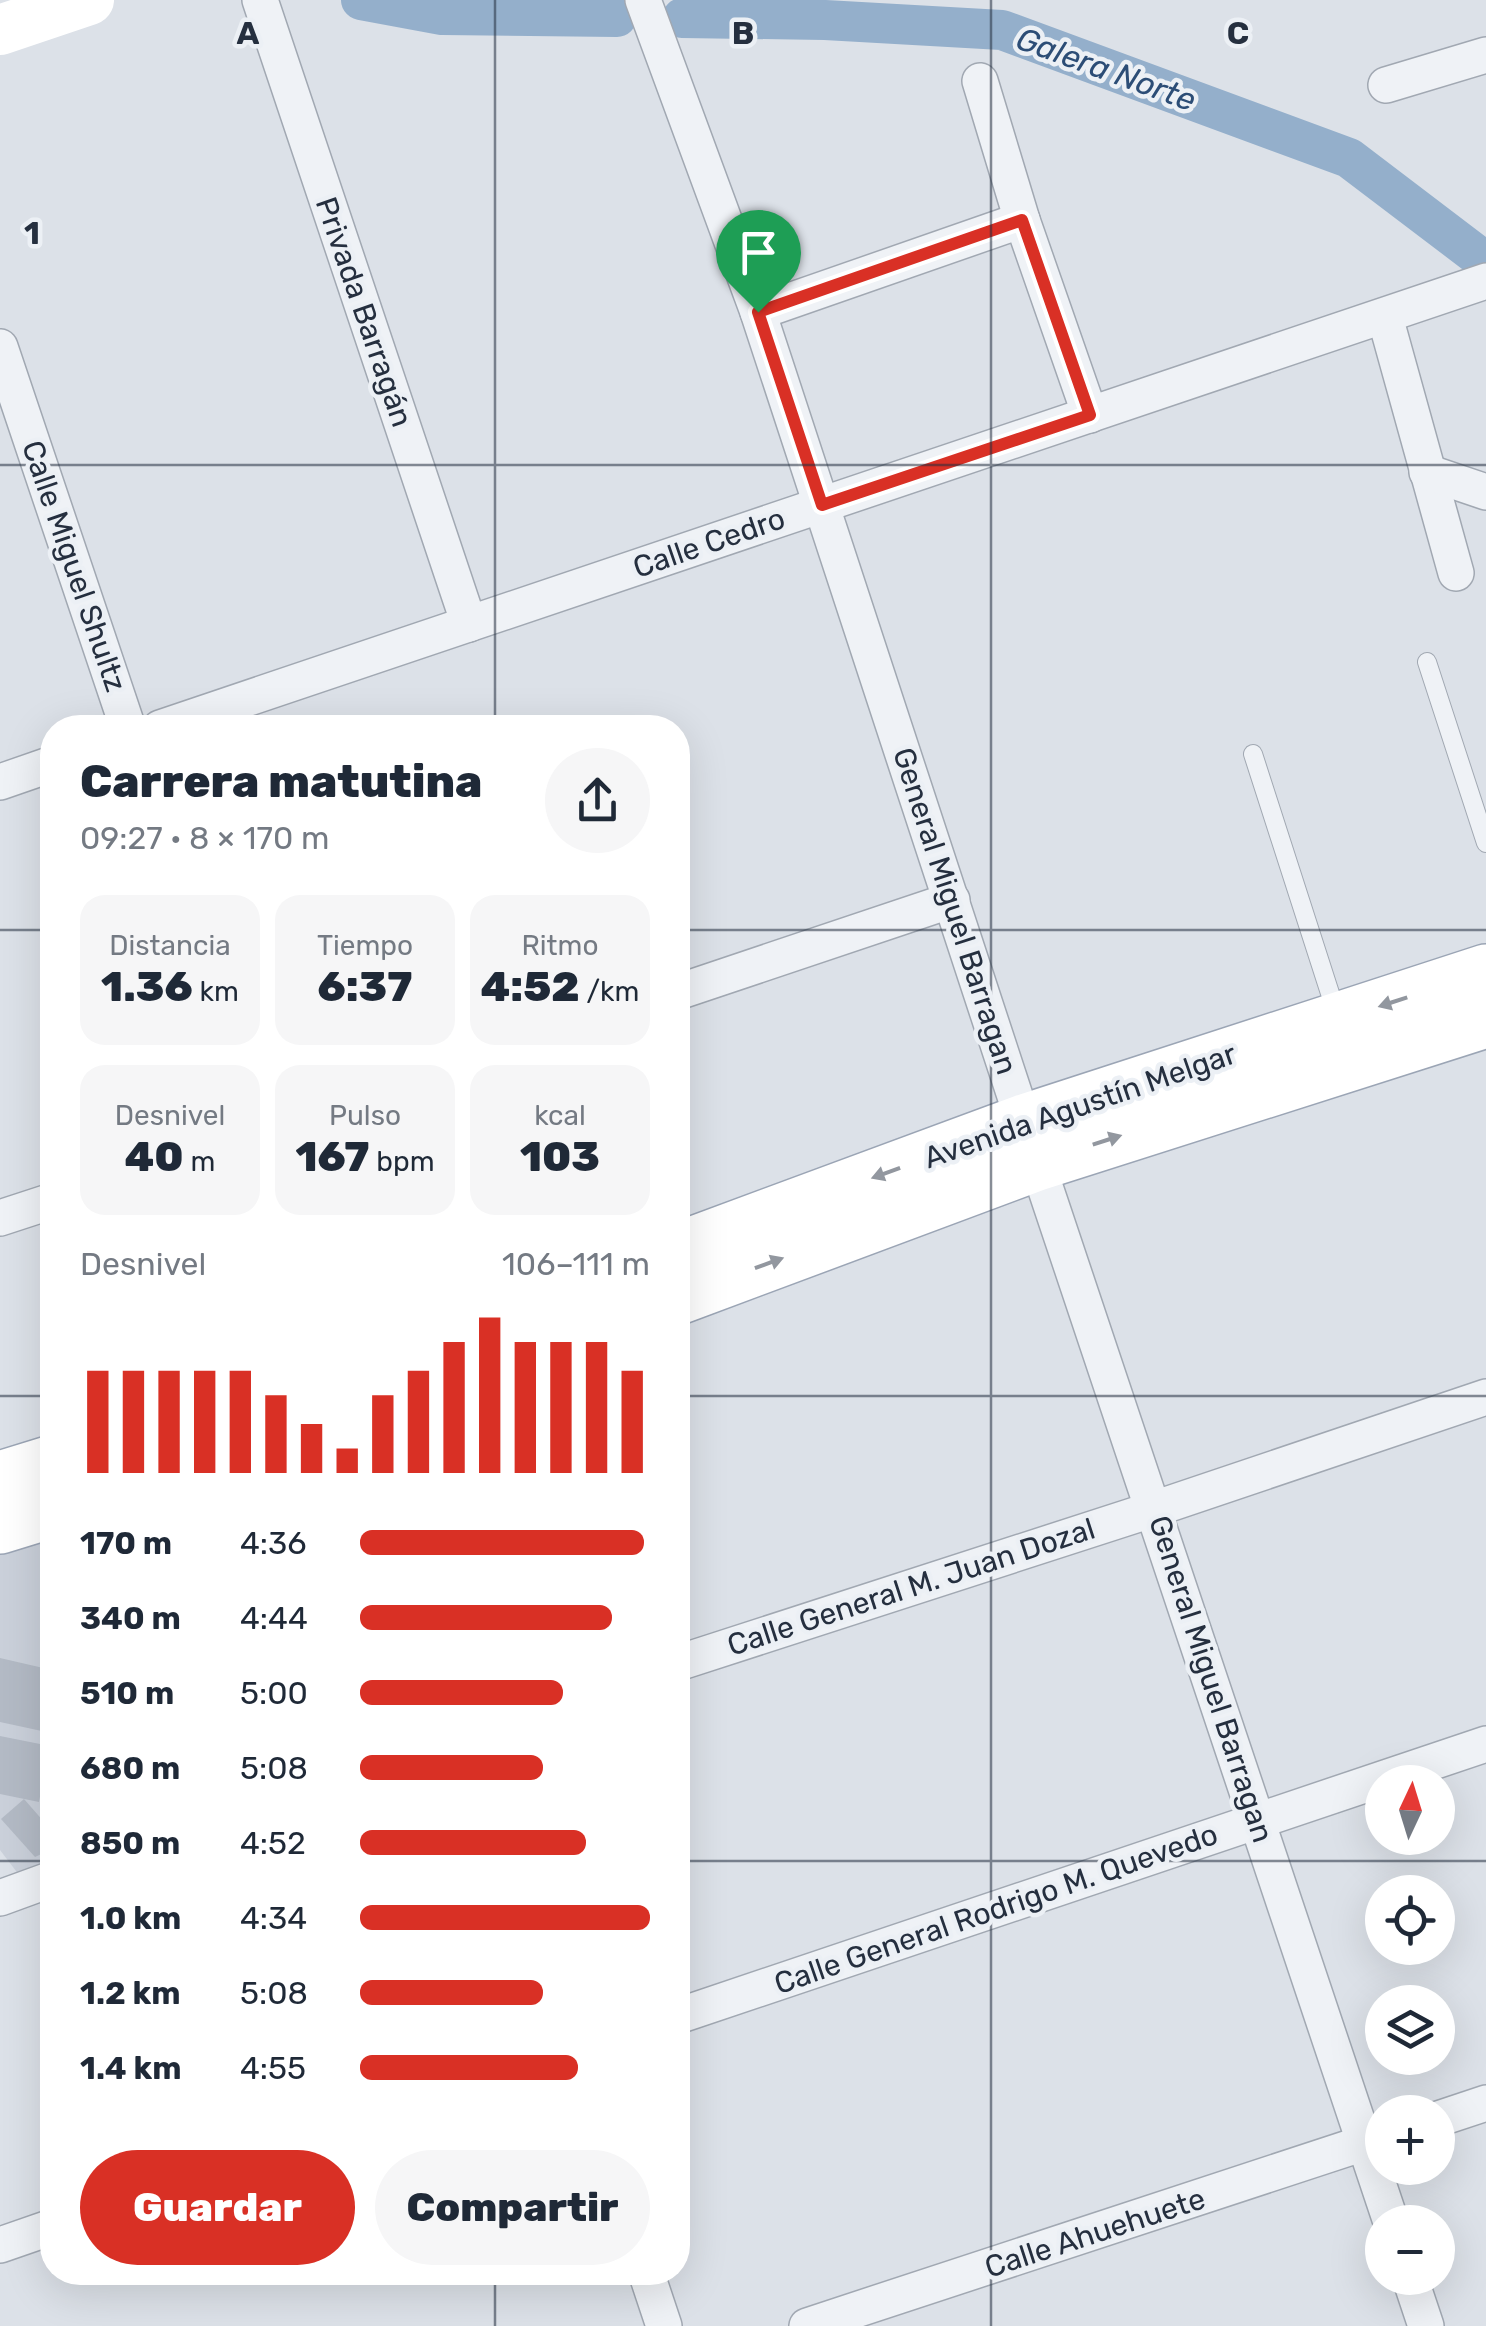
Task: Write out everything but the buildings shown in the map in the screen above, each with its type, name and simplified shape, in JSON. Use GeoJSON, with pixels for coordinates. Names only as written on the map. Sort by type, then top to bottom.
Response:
{"type":"FeatureCollection","features":[{"type":"Feature","properties":{"kind":"main road","name":"Avenida Agustín Melgar"},"geometry":{"type":"LineString","coordinates":[[690,1292],[1030,1142],[1339,1020],[1486,972]]}},
{"type":"Feature","properties":{"kind":"main road","name":"Avenida Agustín Melgar"},"geometry":{"type":"LineString","coordinates":[[690,1246],[1030,1142],[1486,1020]]}},
{"type":"Feature","properties":{"kind":"main road"},"geometry":{"type":"LineString","coordinates":[[0,1479],[40,1467]]}},
{"type":"Feature","properties":{"kind":"main road"},"geometry":{"type":"LineString","coordinates":[[0,1526],[40,1514]]}},
{"type":"Feature","properties":{"kind":"street"},"geometry":{"type":"LineString","coordinates":[[0,30],[89,0]]}},
{"type":"Feature","properties":{"kind":"street","name":"Privada Barragán"},"geometry":{"type":"LineString","coordinates":[[260,0],[469,624]]}},
{"type":"Feature","properties":{"kind":"street","name":"General Miguel Barragan"},"geometry":{"type":"LineString","coordinates":[[643,0],[758,312],[1258,1821],[1365,2115]]}},
{"type":"Feature","properties":{"kind":"street"},"geometry":{"type":"LineString","coordinates":[[1386,85],[1486,55]]}},
{"type":"Feature","properties":{"kind":"street"},"geometry":{"type":"LineString","coordinates":[[980,81],[1022,220],[1090,415]]}},
{"type":"Feature","properties":{"kind":"street"},"geometry":{"type":"LineString","coordinates":[[758,312],[1022,220]]}},
{"type":"Feature","properties":{"kind":"street","name":"Calle Cedro"},"geometry":{"type":"LineString","coordinates":[[199,715],[1486,281]]}},
{"type":"Feature","properties":{"kind":"street"},"geometry":{"type":"LineString","coordinates":[[1384,317],[1456,573]]}},
{"type":"Feature","properties":{"kind":"street","name":"Calle Miguel Shultz"},"geometry":{"type":"LineString","coordinates":[[0,347],[124,715]]}},
{"type":"Feature","properties":{"kind":"street"},"geometry":{"type":"LineString","coordinates":[[1427,472],[1486,492]]}},
{"type":"Feature","properties":{"kind":"street"},"geometry":{"type":"LineString","coordinates":[[0,782],[40,768]]}},
{"type":"Feature","properties":{"kind":"street"},"geometry":{"type":"LineString","coordinates":[[690,988],[952,900]]}},
{"type":"Feature","properties":{"kind":"street"},"geometry":{"type":"LineString","coordinates":[[0,1218],[40,1205]]}},
{"type":"Feature","properties":{"kind":"street","name":"Calle General M. Juan Dozal"},"geometry":{"type":"LineString","coordinates":[[690,1659],[1486,1397]]}},
{"type":"Feature","properties":{"kind":"street","name":"Calle General Rodrigo M. Quevedo"},"geometry":{"type":"LineString","coordinates":[[690,2012],[1486,1744]]}},
{"type":"Feature","properties":{"kind":"street"},"geometry":{"type":"LineString","coordinates":[[0,1898],[40,1884]]}},
{"type":"Feature","properties":{"kind":"street"},"geometry":{"type":"LineString","coordinates":[[1455,2113],[1486,2103]]}},
{"type":"Feature","properties":{"kind":"street","name":"Calle Ahuehuete"},"geometry":{"type":"LineString","coordinates":[[808,2326],[881,2315],[1365,2143]]}},
{"type":"Feature","properties":{"kind":"street"},"geometry":{"type":"LineString","coordinates":[[0,2245],[40,2231]]}},
{"type":"Feature","properties":{"kind":"street"},"geometry":{"type":"LineString","coordinates":[[650,2285],[664,2326]]}},
{"type":"Feature","properties":{"kind":"street"},"geometry":{"type":"LineString","coordinates":[[1416,2295],[1426,2326]]}},
{"type":"Feature","properties":{"kind":"lane"},"geometry":{"type":"LineString","coordinates":[[1427,662],[1486,843]]}},
{"type":"Feature","properties":{"kind":"lane"},"geometry":{"type":"LineString","coordinates":[[1253,754],[1339,1020]]}},
{"type":"Feature","properties":{"kind":"shaded area"},"geometry":{"type":"Polygon","coordinates":[[[40,1514],[40,1884],[29,1888],[0,1850],[0,1526],[40,1514]]]}},
{"type":"Feature","properties":{"kind":"waterway","name":"Galera Norte"},"geometry":{"type":"LineString","coordinates":[[361,0],[442,15],[617,17]]}},
{"type":"Feature","properties":{"kind":"waterway","name":"Galera Norte"},"geometry":{"type":"LineString","coordinates":[[682,18],[825,20],[1002,30],[1349,158],[1486,262]]}},
{"type":"Feature","properties":{"kind":"route"},"geometry":{"type":"LineString","coordinates":[[1022,220],[1090,415],[822,505],[758,312],[1022,220]]}}]}
